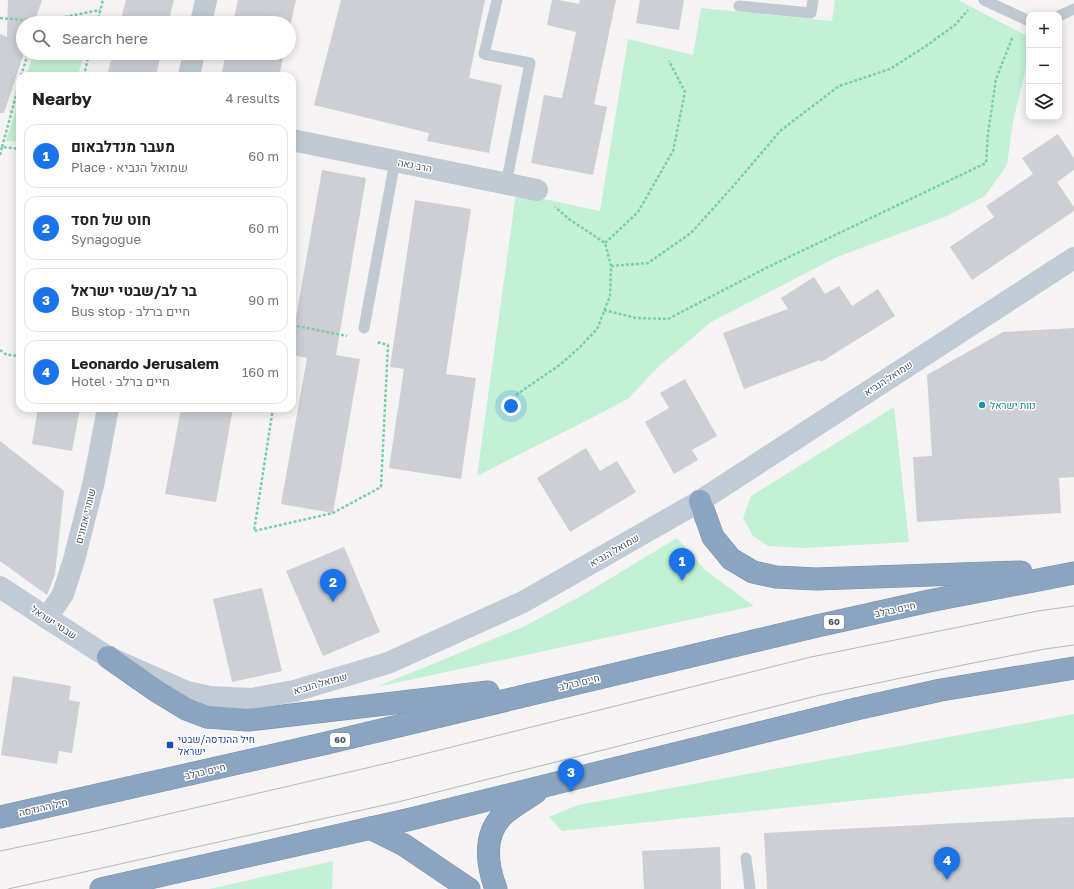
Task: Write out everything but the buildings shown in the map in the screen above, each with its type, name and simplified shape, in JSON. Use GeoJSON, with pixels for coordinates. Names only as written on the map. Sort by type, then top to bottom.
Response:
{"type":"FeatureCollection","features":[{"type":"Feature","properties":{"kind":"highway"},"geometry":{"type":"LineString","coordinates":[[700,501],[713,537],[731,558],[753,572],[776,577],[816,579],[1074,572]]}},
{"type":"Feature","properties":{"kind":"highway","name":"חיים ברלב"},"geometry":{"type":"LineString","coordinates":[[85,798],[327,743],[862,616],[1074,572]]}},
{"type":"Feature","properties":{"kind":"highway"},"geometry":{"type":"LineString","coordinates":[[108,657],[158,692],[186,709],[206,717],[248,720],[594,679]]}},
{"type":"Feature","properties":{"kind":"highway"},"geometry":{"type":"LineString","coordinates":[[101,889],[370,828],[856,709],[941,690],[1074,668]]}},
{"type":"Feature","properties":{"kind":"highway"},"geometry":{"type":"LineString","coordinates":[[496,889],[491,876],[488,856],[491,833],[503,815],[546,785]]}},
{"type":"Feature","properties":{"kind":"highway","name":"חיל ההנדסה"},"geometry":{"type":"LineString","coordinates":[[0,817],[85,798]]}},
{"type":"Feature","properties":{"kind":"highway"},"geometry":{"type":"LineString","coordinates":[[370,828],[404,845],[469,889]]}},
{"type":"Feature","properties":{"kind":"street"},"geometry":{"type":"LineString","coordinates":[[203,16],[206,0]]}},
{"type":"Feature","properties":{"kind":"street"},"geometry":{"type":"LineString","coordinates":[[190,72],[192,60]]}},
{"type":"Feature","properties":{"kind":"street","name":"הרב נאה"},"geometry":{"type":"LineString","coordinates":[[296,141],[537,190]]}},
{"type":"Feature","properties":{"kind":"street","name":"שמואל הנביא"},"geometry":{"type":"LineString","coordinates":[[108,657],[187,692],[210,697],[251,699],[294,691],[388,663],[523,602],[700,501],[1074,258]]}},
{"type":"Feature","properties":{"kind":"street","name":"שומרי אמונים"},"geometry":{"type":"LineString","coordinates":[[46,618],[63,594],[74,560],[94,481],[107,412]]}},
{"type":"Feature","properties":{"kind":"street","name":"שבטי ישראל"},"geometry":{"type":"LineString","coordinates":[[0,587],[108,657]]}},
{"type":"Feature","properties":{"kind":"lane"},"geometry":{"type":"LineString","coordinates":[[498,0],[484,54],[530,64],[506,184]]}},
{"type":"Feature","properties":{"kind":"lane"},"geometry":{"type":"LineString","coordinates":[[739,6],[811,12],[813,0]]}},
{"type":"Feature","properties":{"kind":"lane"},"geometry":{"type":"LineString","coordinates":[[984,0],[1024,19]]}},
{"type":"Feature","properties":{"kind":"lane"},"geometry":{"type":"LineString","coordinates":[[1062,15],[1074,9]]}},
{"type":"Feature","properties":{"kind":"lane"},"geometry":{"type":"LineString","coordinates":[[364,328],[394,161]]}},
{"type":"Feature","properties":{"kind":"lane"},"geometry":{"type":"LineString","coordinates":[[746,858],[750,889]]}},
{"type":"Feature","properties":{"kind":"path"},"geometry":{"type":"LineString","coordinates":[[99,16],[102,0]]}},
{"type":"Feature","properties":{"kind":"path"},"geometry":{"type":"LineString","coordinates":[[611,266],[648,263],[691,233],[780,131],[839,86],[890,69],[926,46],[955,25],[972,5]]}},
{"type":"Feature","properties":{"kind":"path"},"geometry":{"type":"LineString","coordinates":[[69,16],[100,10]]}},
{"type":"Feature","properties":{"kind":"path"},"geometry":{"type":"LineString","coordinates":[[0,18],[16,19]]}},
{"type":"Feature","properties":{"kind":"path"},"geometry":{"type":"LineString","coordinates":[[604,310],[636,318],[668,319],[766,268],[986,163],[988,134],[996,79],[1024,19]]}},
{"type":"Feature","properties":{"kind":"path"},"geometry":{"type":"LineString","coordinates":[[22,72],[26,60]]}},
{"type":"Feature","properties":{"kind":"path"},"geometry":{"type":"LineString","coordinates":[[85,72],[88,60]]}},
{"type":"Feature","properties":{"kind":"path"},"geometry":{"type":"LineString","coordinates":[[605,243],[638,212],[673,151],[684,92],[669,60]]}},
{"type":"Feature","properties":{"kind":"path"},"geometry":{"type":"LineString","coordinates":[[0,155],[16,96]]}},
{"type":"Feature","properties":{"kind":"path"},"geometry":{"type":"LineString","coordinates":[[2,147],[16,149]]}},
{"type":"Feature","properties":{"kind":"path"},"geometry":{"type":"LineString","coordinates":[[516,395],[561,364],[581,346],[597,328],[610,296],[611,266],[605,243],[569,219],[537,190]]}},
{"type":"Feature","properties":{"kind":"path"},"geometry":{"type":"LineString","coordinates":[[296,326],[355,338]]}},
{"type":"Feature","properties":{"kind":"path"},"geometry":{"type":"LineString","coordinates":[[272,412],[254,531],[333,513],[381,487],[388,345],[375,342]]}},
{"type":"Feature","properties":{"kind":"path"},"geometry":{"type":"LineString","coordinates":[[0,350],[7,355],[16,356]]}},
{"type":"Feature","properties":{"kind":"green space"},"geometry":{"type":"Polygon","coordinates":[[[835,0],[958,0],[1026,35],[1026,68],[1013,121],[1007,165],[985,196],[947,216],[837,257],[711,322],[659,366],[629,398],[477,476],[516,193],[600,211],[628,39],[693,55],[701,8],[832,21],[835,0]]]}},
{"type":"Feature","properties":{"kind":"green space"},"geometry":{"type":"Polygon","coordinates":[[[32,60],[82,60],[79,72],[27,72],[32,60]]]}},
{"type":"Feature","properties":{"kind":"green space"},"geometry":{"type":"Polygon","coordinates":[[[16,109],[16,142],[6,141],[16,109]]]}},
{"type":"Feature","properties":{"kind":"green space"},"geometry":{"type":"Polygon","coordinates":[[[894,407],[909,542],[804,548],[768,546],[753,536],[743,518],[751,496],[894,407]]]}},
{"type":"Feature","properties":{"kind":"green space"},"geometry":{"type":"Polygon","coordinates":[[[677,538],[705,570],[754,606],[376,687],[523,627],[581,596],[677,538]]]}},
{"type":"Feature","properties":{"kind":"green space"},"geometry":{"type":"Polygon","coordinates":[[[1074,714],[1074,778],[562,831],[549,817],[578,805],[1074,714]]]}},
{"type":"Feature","properties":{"kind":"green space"},"geometry":{"type":"Polygon","coordinates":[[[333,861],[332,889],[209,889],[333,861]]]}},
{"type":"Feature","properties":{"kind":"tram line"},"geometry":{"type":"LineString","coordinates":[[0,851],[91,832],[388,763],[811,657],[1038,611],[1074,606]]}},
{"type":"Feature","properties":{"kind":"tram line"},"geometry":{"type":"LineString","coordinates":[[8,889],[398,802],[820,695],[968,664],[1074,645]]}},
{"type":"Feature","properties":{"kind":"place","name":"נוות ישראל"},"geometry":{"type":"Point","coordinates":[982,405]}},
{"type":"Feature","properties":{"kind":"place","name":"מעבר מנדלבאום"},"geometry":{"type":"Point","coordinates":[682,581]}},
{"type":"Feature","properties":{"kind":"place","name":"חוט של חסד"},"geometry":{"type":"Point","coordinates":[333,602]}},
{"type":"Feature","properties":{"kind":"place","name":"חיל ההנדסה/שבטי ישראל"},"geometry":{"type":"Point","coordinates":[170,745]}},
{"type":"Feature","properties":{"kind":"place","name":"בר לב/שבטי ישראל"},"geometry":{"type":"Point","coordinates":[571,792]}},
{"type":"Feature","properties":{"kind":"place","name":"Leonardo Jerusalem"},"geometry":{"type":"Point","coordinates":[947,880]}}]}
